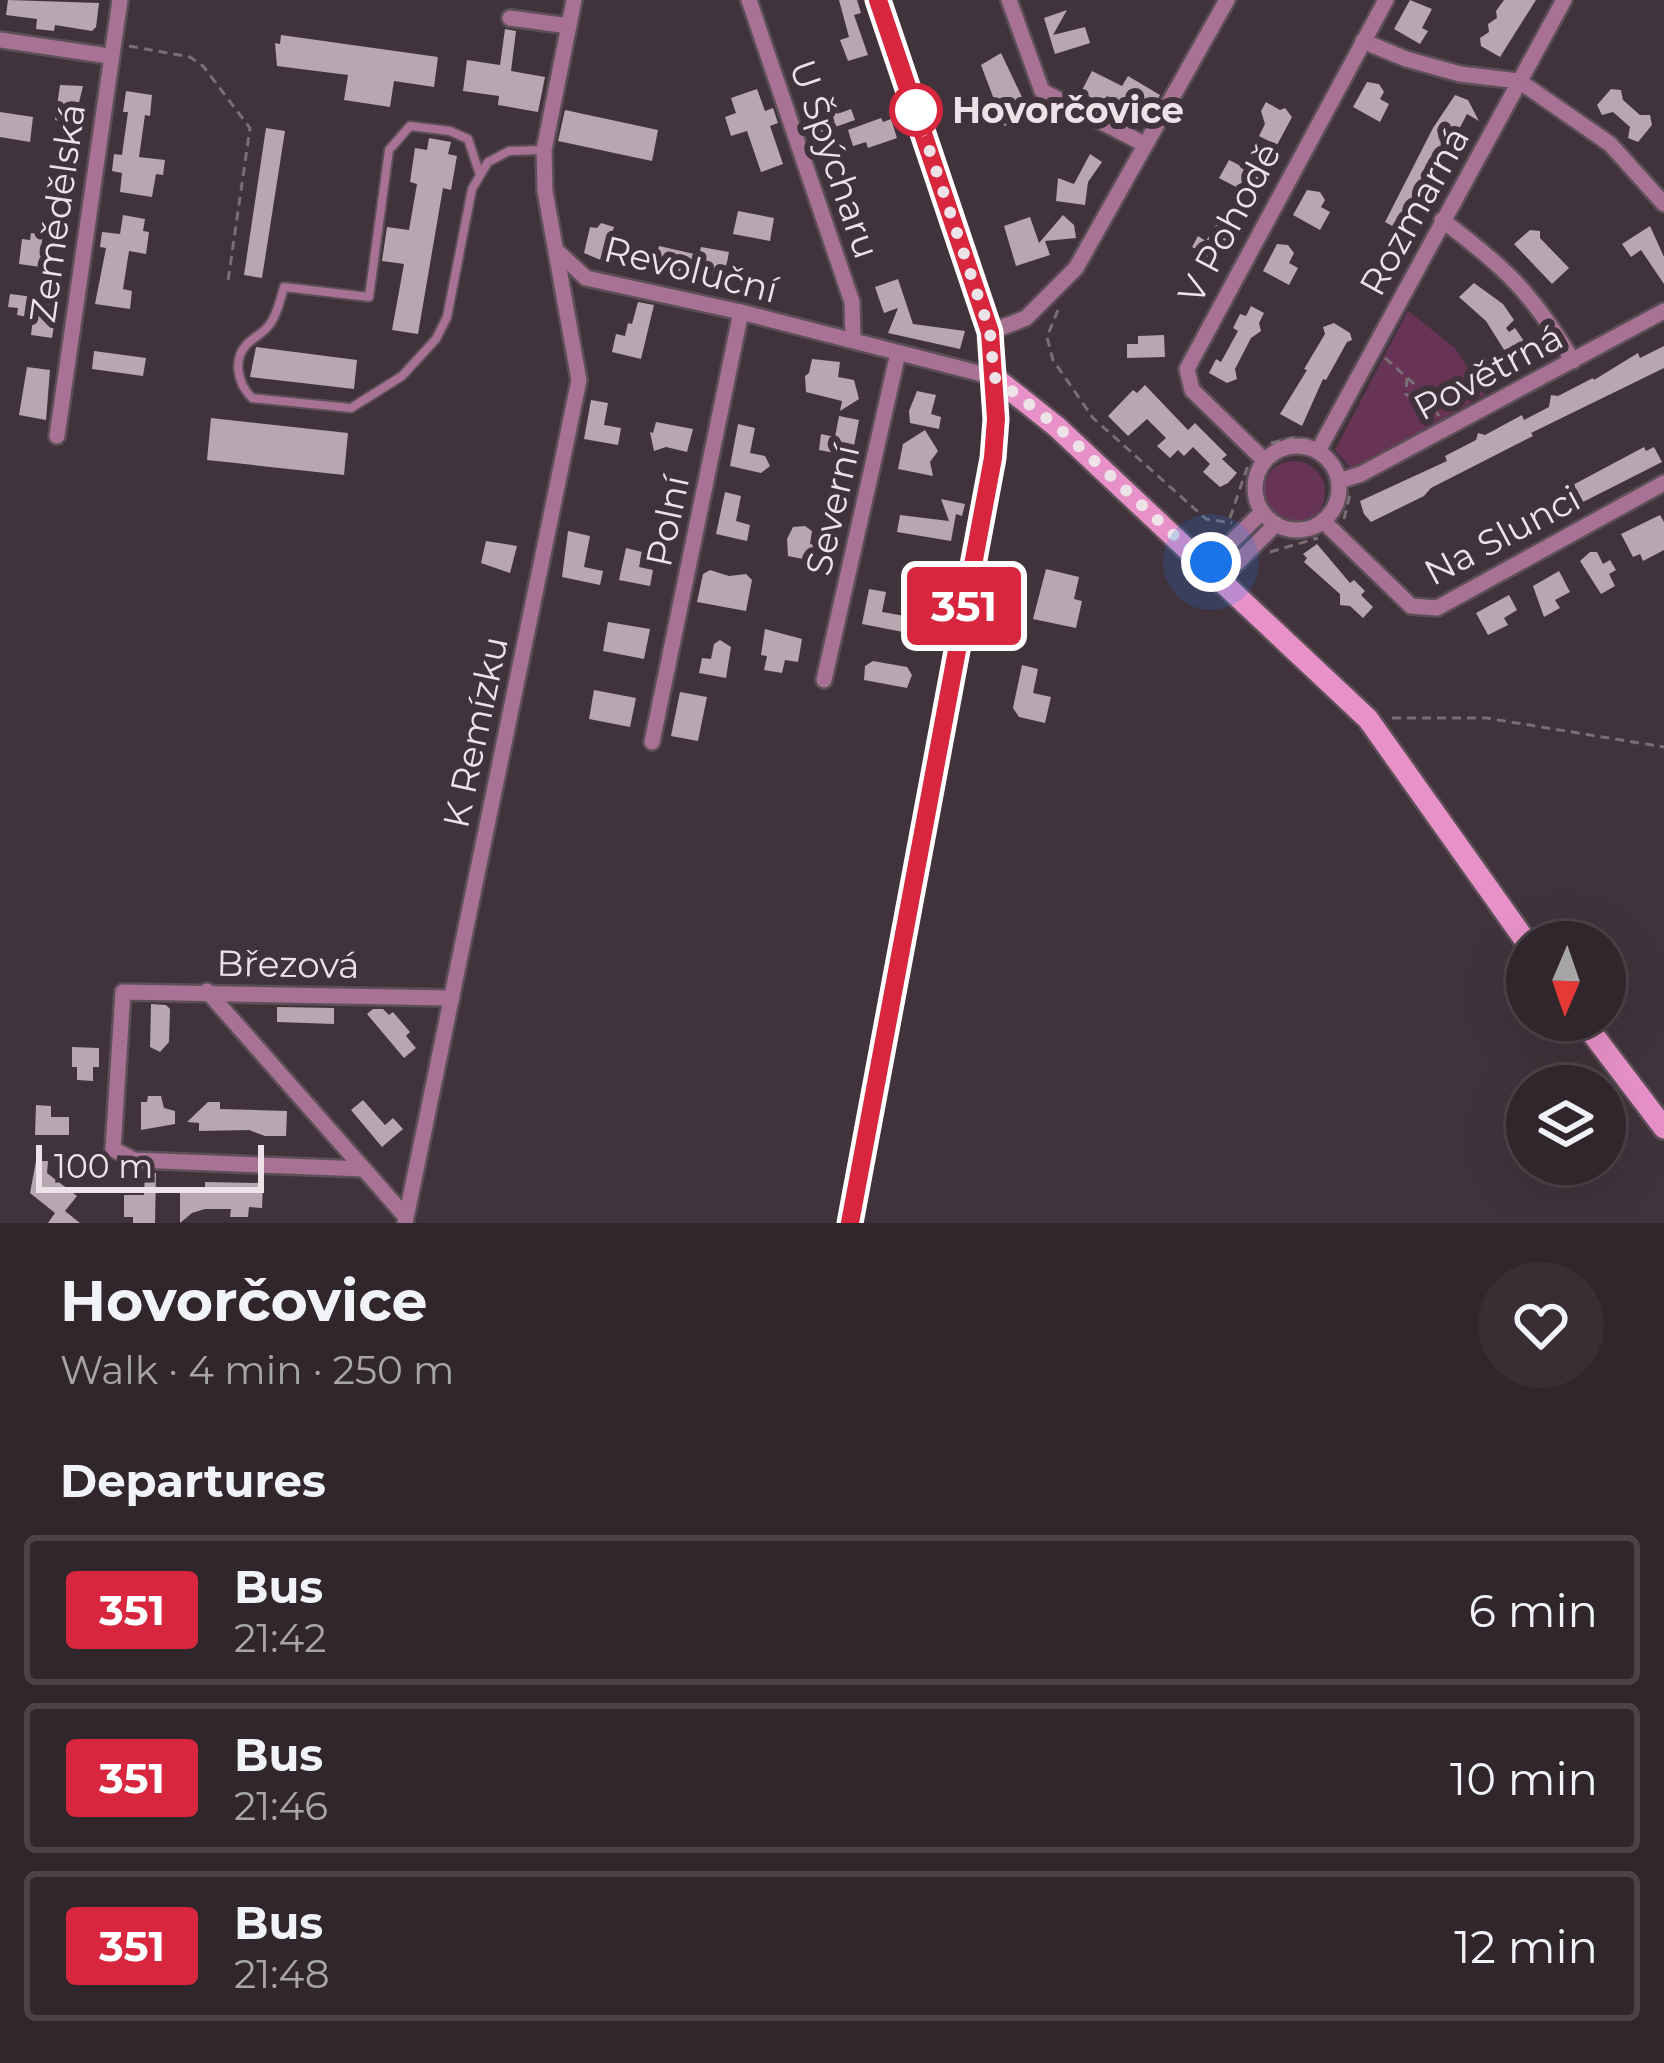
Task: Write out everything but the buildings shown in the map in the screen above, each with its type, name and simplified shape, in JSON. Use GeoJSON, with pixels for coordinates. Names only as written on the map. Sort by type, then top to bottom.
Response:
{"type":"FeatureCollection","features":[{"type":"Feature","properties":{"kind":"street","name":"Zemědělská"},"geometry":{"type":"LineString","coordinates":[[57,436],[120,0]]}},
{"type":"Feature","properties":{"kind":"street","name":"Revoluční"},"geometry":{"type":"LineString","coordinates":[[574,0],[544,150],[545,190],[559,253],[586,278],[994,377]]}},
{"type":"Feature","properties":{"kind":"street","name":"U Špýcharu"},"geometry":{"type":"LineString","coordinates":[[749,0],[852,302],[853,340]]}},
{"type":"Feature","properties":{"kind":"street"},"geometry":{"type":"LineString","coordinates":[[850,1223],[993,458],[990,332],[878,0]]}},
{"type":"Feature","properties":{"kind":"street"},"geometry":{"type":"LineString","coordinates":[[1024,0],[1012,8],[1042,91],[1144,144]]}},
{"type":"Feature","properties":{"kind":"street"},"geometry":{"type":"LineString","coordinates":[[990,332],[1026,318],[1076,268],[1227,0]]}},
{"type":"Feature","properties":{"kind":"street","name":"V Pohodě"},"geometry":{"type":"LineString","coordinates":[[1260,456],[1192,390],[1186,369],[1386,0]]}},
{"type":"Feature","properties":{"kind":"street","name":"Rozmarná"},"geometry":{"type":"LineString","coordinates":[[1320,447],[1564,0]]}},
{"type":"Feature","properties":{"kind":"street"},"geometry":{"type":"LineString","coordinates":[[510,18],[569,26]]}},
{"type":"Feature","properties":{"kind":"street"},"geometry":{"type":"LineString","coordinates":[[0,40],[112,50]]}},
{"type":"Feature","properties":{"kind":"street"},"geometry":{"type":"LineString","coordinates":[[1364,41],[1460,74],[1520,80],[1610,144],[1664,204]]}},
{"type":"Feature","properties":{"kind":"street"},"geometry":{"type":"LineString","coordinates":[[1442,220],[1502,265],[1540,306],[1573,361]]}},
{"type":"Feature","properties":{"kind":"street","name":"K Remízku"},"geometry":{"type":"LineString","coordinates":[[406,1220],[579,380],[559,253]]}},
{"type":"Feature","properties":{"kind":"street","name":"Povětrná"},"geometry":{"type":"LineString","coordinates":[[1344,480],[1664,311]]}},
{"type":"Feature","properties":{"kind":"street","name":"Polní"},"geometry":{"type":"LineString","coordinates":[[652,742],[741,312]]}},
{"type":"Feature","properties":{"kind":"street","name":"Severní"},"geometry":{"type":"LineString","coordinates":[[824,680],[898,353]]}},
{"type":"Feature","properties":{"kind":"street"},"geometry":{"type":"LineString","coordinates":[[994,377],[1058,427],[1369,718],[1512,921]]}},
{"type":"Feature","properties":{"kind":"street"},"geometry":{"type":"LineString","coordinates":[[1290,446],[1320,447],[1344,480],[1328,526],[1304,530],[1276,524],[1262,512],[1255,485],[1260,456],[1290,446]]}},
{"type":"Feature","properties":{"kind":"street","name":"Na Slunci"},"geometry":{"type":"LineString","coordinates":[[1328,526],[1411,606],[1437,608],[1664,483]]}},
{"type":"Feature","properties":{"kind":"street"},"geometry":{"type":"LineString","coordinates":[[1214,572],[1262,512]]}},
{"type":"Feature","properties":{"kind":"street"},"geometry":{"type":"LineString","coordinates":[[1214,572],[1276,524]]}},
{"type":"Feature","properties":{"kind":"street","name":"Březová"},"geometry":{"type":"LineString","coordinates":[[364,1169],[134,1160],[113,1149],[123,992],[452,998]]}},
{"type":"Feature","properties":{"kind":"street"},"geometry":{"type":"LineString","coordinates":[[207,992],[406,1220]]}},
{"type":"Feature","properties":{"kind":"street"},"geometry":{"type":"LineString","coordinates":[[1598,1041],[1664,1128]]}},
{"type":"Feature","properties":{"kind":"lane"},"geometry":{"type":"LineString","coordinates":[[480,175],[468,139],[450,130],[410,126],[389,150],[369,297],[284,286],[275,317],[264,333],[244,346],[238,364],[241,387],[252,398],[351,408],[402,376],[436,339],[447,317],[472,189],[488,162],[508,151],[544,150]]}},
{"type":"Feature","properties":{"kind":"path"},"geometry":{"type":"LineString","coordinates":[[112,50],[190,57],[203,65],[250,128],[228,280]]}},
{"type":"Feature","properties":{"kind":"path"},"geometry":{"type":"LineString","coordinates":[[1061,302],[1047,337],[1053,360],[1093,418],[1206,519],[1228,520],[1238,528]]}},
{"type":"Feature","properties":{"kind":"path"},"geometry":{"type":"LineString","coordinates":[[1372,350],[1408,377],[1448,427]]}},
{"type":"Feature","properties":{"kind":"path"},"geometry":{"type":"LineString","coordinates":[[1408,377],[1406,394],[1417,400],[1427,398]]}},
{"type":"Feature","properties":{"kind":"path"},"geometry":{"type":"LineString","coordinates":[[1228,520],[1237,507],[1250,458],[1280,440],[1320,447]]}},
{"type":"Feature","properties":{"kind":"path"},"geometry":{"type":"LineString","coordinates":[[1261,554],[1328,526],[1348,510],[1344,480]]}},
{"type":"Feature","properties":{"kind":"path"},"geometry":{"type":"LineString","coordinates":[[1369,718],[1486,718],[1664,747]]}},
{"type":"Feature","properties":{"kind":"shaded area"},"geometry":{"type":"Polygon","coordinates":[[[1408,311],[1455,348],[1485,395],[1352,469],[1335,450],[1408,311]]]}},
{"type":"Feature","properties":{"kind":"shaded area"},"geometry":{"type":"Polygon","coordinates":[[[1294,461],[1316,470],[1325,492],[1316,514],[1294,523],[1272,514],[1263,492],[1272,470],[1294,461]]]}},
{"type":"Feature","properties":{"kind":"bus line","name":"351"},"geometry":{"type":"LineString","coordinates":[[850,1223],[993,458],[996,419],[990,332],[878,0]]}},
{"type":"Feature","properties":{"kind":"place","name":"Hovorčovice"},"geometry":{"type":"Point","coordinates":[916,110]}},
{"type":"Feature","properties":{"kind":"route"},"geometry":{"type":"LineString","coordinates":[[916,110],[990,332],[994,377],[1058,427],[1207,566],[1211,562]]}}]}
